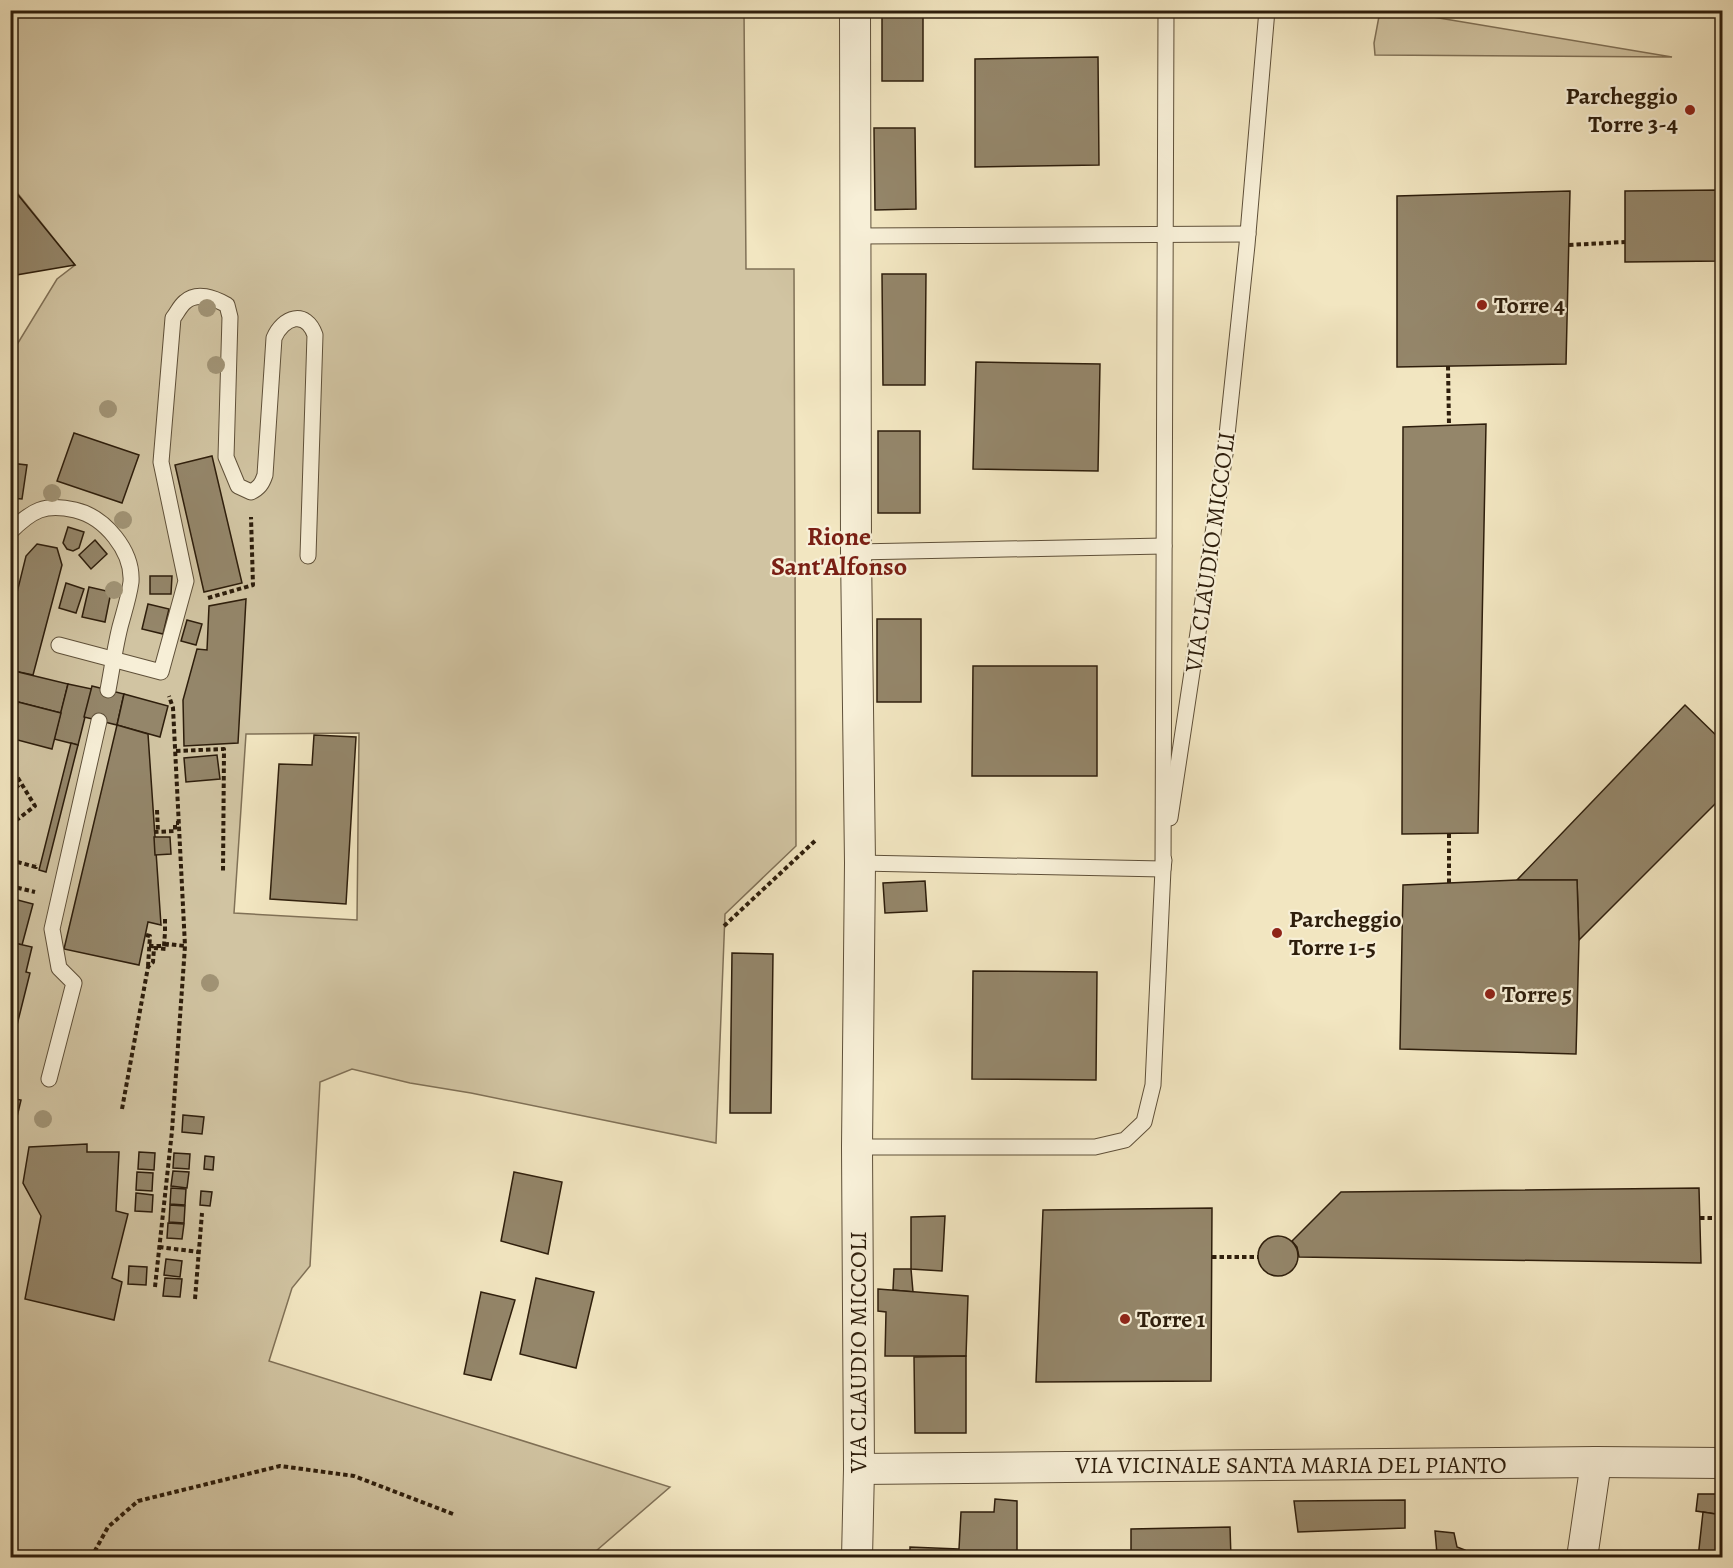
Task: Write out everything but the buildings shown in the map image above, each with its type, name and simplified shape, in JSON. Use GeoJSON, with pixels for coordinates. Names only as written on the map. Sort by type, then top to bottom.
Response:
{"type":"FeatureCollection","features":[{"type":"Feature","properties":{"kind":"street","name":"VIA CLAUDIO MICCOLI"},"geometry":{"type":"LineString","coordinates":[[855,10],[856,552],[860,863],[857,1557]]}},
{"type":"Feature","properties":{"kind":"street","name":"VIA VICINALE SANTA MARIA DEL PIANTO"},"geometry":{"type":"LineString","coordinates":[[859,1469],[1596,1462],[1722,1463]]}},
{"type":"Feature","properties":{"kind":"street"},"geometry":{"type":"LineString","coordinates":[[1582,1557],[1596,1462]]}},
{"type":"Feature","properties":{"kind":"lane","name":"VIA CLAUDIO MICCOLI"},"geometry":{"type":"LineString","coordinates":[[857,1148],[1095,1147],[1125,1140],[1144,1122],[1153,1085],[1162,869],[1166,10]]}},
{"type":"Feature","properties":{"kind":"lane","name":"VIA CLAUDIO MICCOLI"},"geometry":{"type":"LineString","coordinates":[[1162,869],[1226,454],[1267,10]]}},
{"type":"Feature","properties":{"kind":"lane"},"geometry":{"type":"LineString","coordinates":[[856,236],[1248,234]]}},
{"type":"Feature","properties":{"kind":"lane"},"geometry":{"type":"LineString","coordinates":[[59,645],[161,672],[186,581],[161,462],[173,318],[186,301],[200,296],[214,298],[226,305],[230,317],[226,457],[238,486],[251,492],[257,489],[265,476],[274,338],[278,327],[291,319],[301,319],[312,327],[315,335],[308,556]]}},
{"type":"Feature","properties":{"kind":"lane"},"geometry":{"type":"LineString","coordinates":[[10,532],[22,519],[36,510],[56,507],[79,511],[95,519],[115,536],[127,556],[131,580],[108,690]]}},
{"type":"Feature","properties":{"kind":"lane","name":"VIA CLAUDIO MICCOLI"},"geometry":{"type":"LineString","coordinates":[[856,552],[1164,546]]}},
{"type":"Feature","properties":{"kind":"lane"},"geometry":{"type":"LineString","coordinates":[[49,1079],[74,983],[59,968],[51,929],[99,721]]}},
{"type":"Feature","properties":{"kind":"lane"},"geometry":{"type":"LineString","coordinates":[[860,863],[1162,869]]}},
{"type":"Feature","properties":{"kind":"path"},"geometry":{"type":"LineString","coordinates":[[1569,245],[1625,242]]}},
{"type":"Feature","properties":{"kind":"path"},"geometry":{"type":"LineString","coordinates":[[1448,366],[1449,425]]}},
{"type":"Feature","properties":{"kind":"path"},"geometry":{"type":"LineString","coordinates":[[180,606],[253,585],[251,492]]}},
{"type":"Feature","properties":{"kind":"path"},"geometry":{"type":"LineString","coordinates":[[155,1287],[172,1131],[185,946],[174,724]]}},
{"type":"Feature","properties":{"kind":"path"},"geometry":{"type":"LineString","coordinates":[[176,751],[224,749],[223,873]]}},
{"type":"Feature","properties":{"kind":"path"},"geometry":{"type":"LineString","coordinates":[[10,765],[35,806],[10,825]]}},
{"type":"Feature","properties":{"kind":"path"},"geometry":{"type":"LineString","coordinates":[[10,793],[21,783]]}},
{"type":"Feature","properties":{"kind":"path"},"geometry":{"type":"LineString","coordinates":[[157,810],[156,832],[175,831],[175,823],[179,823]]}},
{"type":"Feature","properties":{"kind":"path"},"geometry":{"type":"LineString","coordinates":[[1449,833],[1449,883]]}},
{"type":"Feature","properties":{"kind":"path"},"geometry":{"type":"LineString","coordinates":[[724,926],[817,839]]}},
{"type":"Feature","properties":{"kind":"path"},"geometry":{"type":"LineString","coordinates":[[10,860],[36,867],[39,856]]}},
{"type":"Feature","properties":{"kind":"path"},"geometry":{"type":"LineString","coordinates":[[149,946],[164,946],[165,917]]}},
{"type":"Feature","properties":{"kind":"path"},"geometry":{"type":"LineString","coordinates":[[122,1109],[148,967],[150,936],[146,935]]}},
{"type":"Feature","properties":{"kind":"path"},"geometry":{"type":"LineString","coordinates":[[148,967],[153,963],[154,948],[166,949],[167,944],[185,946]]}},
{"type":"Feature","properties":{"kind":"path"},"geometry":{"type":"LineString","coordinates":[[195,1299],[202,1213]]}},
{"type":"Feature","properties":{"kind":"path"},"geometry":{"type":"LineString","coordinates":[[1700,1218],[1722,1218]]}},
{"type":"Feature","properties":{"kind":"path"},"geometry":{"type":"LineString","coordinates":[[159,1247],[199,1252]]}},
{"type":"Feature","properties":{"kind":"path"},"geometry":{"type":"LineString","coordinates":[[1212,1257],[1258,1257]]}},
{"type":"Feature","properties":{"kind":"path"},"geometry":{"type":"LineString","coordinates":[[92,1557],[108,1527],[138,1501],[280,1466],[354,1476],[453,1514]]}},
{"type":"Feature","properties":{"kind":"shaded area"},"geometry":{"type":"Polygon","coordinates":[[[11,11],[744,11],[746,269],[794,269],[796,846],[725,914],[716,1143],[471,1093],[410,1083],[352,1069],[320,1082],[310,1266],[292,1288],[269,1361],[670,1487],[589,1557],[11,1557],[10,356],[57,279],[75,265],[11,185],[11,11]],[[359,733],[246,734],[234,913],[357,920],[359,733]]]}},
{"type":"Feature","properties":{"kind":"shaded area"},"geometry":{"type":"Polygon","coordinates":[[[1380,11],[1419,11],[1433,17],[1672,57],[1375,55],[1374,43],[1380,11]]]}},
{"type":"Feature","properties":{"kind":"place","name":"Parcheggio Torre 3-4"},"geometry":{"type":"Point","coordinates":[1690,110]}},
{"type":"Feature","properties":{"kind":"place","name":"Torre 4"},"geometry":{"type":"Point","coordinates":[1482,305]}},
{"type":"Feature","properties":{"kind":"place","name":"Parcheggio Torre 1-5"},"geometry":{"type":"Point","coordinates":[1277,933]}},
{"type":"Feature","properties":{"kind":"place","name":"Torre 5"},"geometry":{"type":"Point","coordinates":[1490,994]}},
{"type":"Feature","properties":{"kind":"place","name":"Torre 1"},"geometry":{"type":"Point","coordinates":[1125,1319]}},
{"type":"Feature","properties":{"kind":"district","name":"Rione Sant'Alfonso"},"geometry":{"type":"Point","coordinates":[839,551]}}]}
